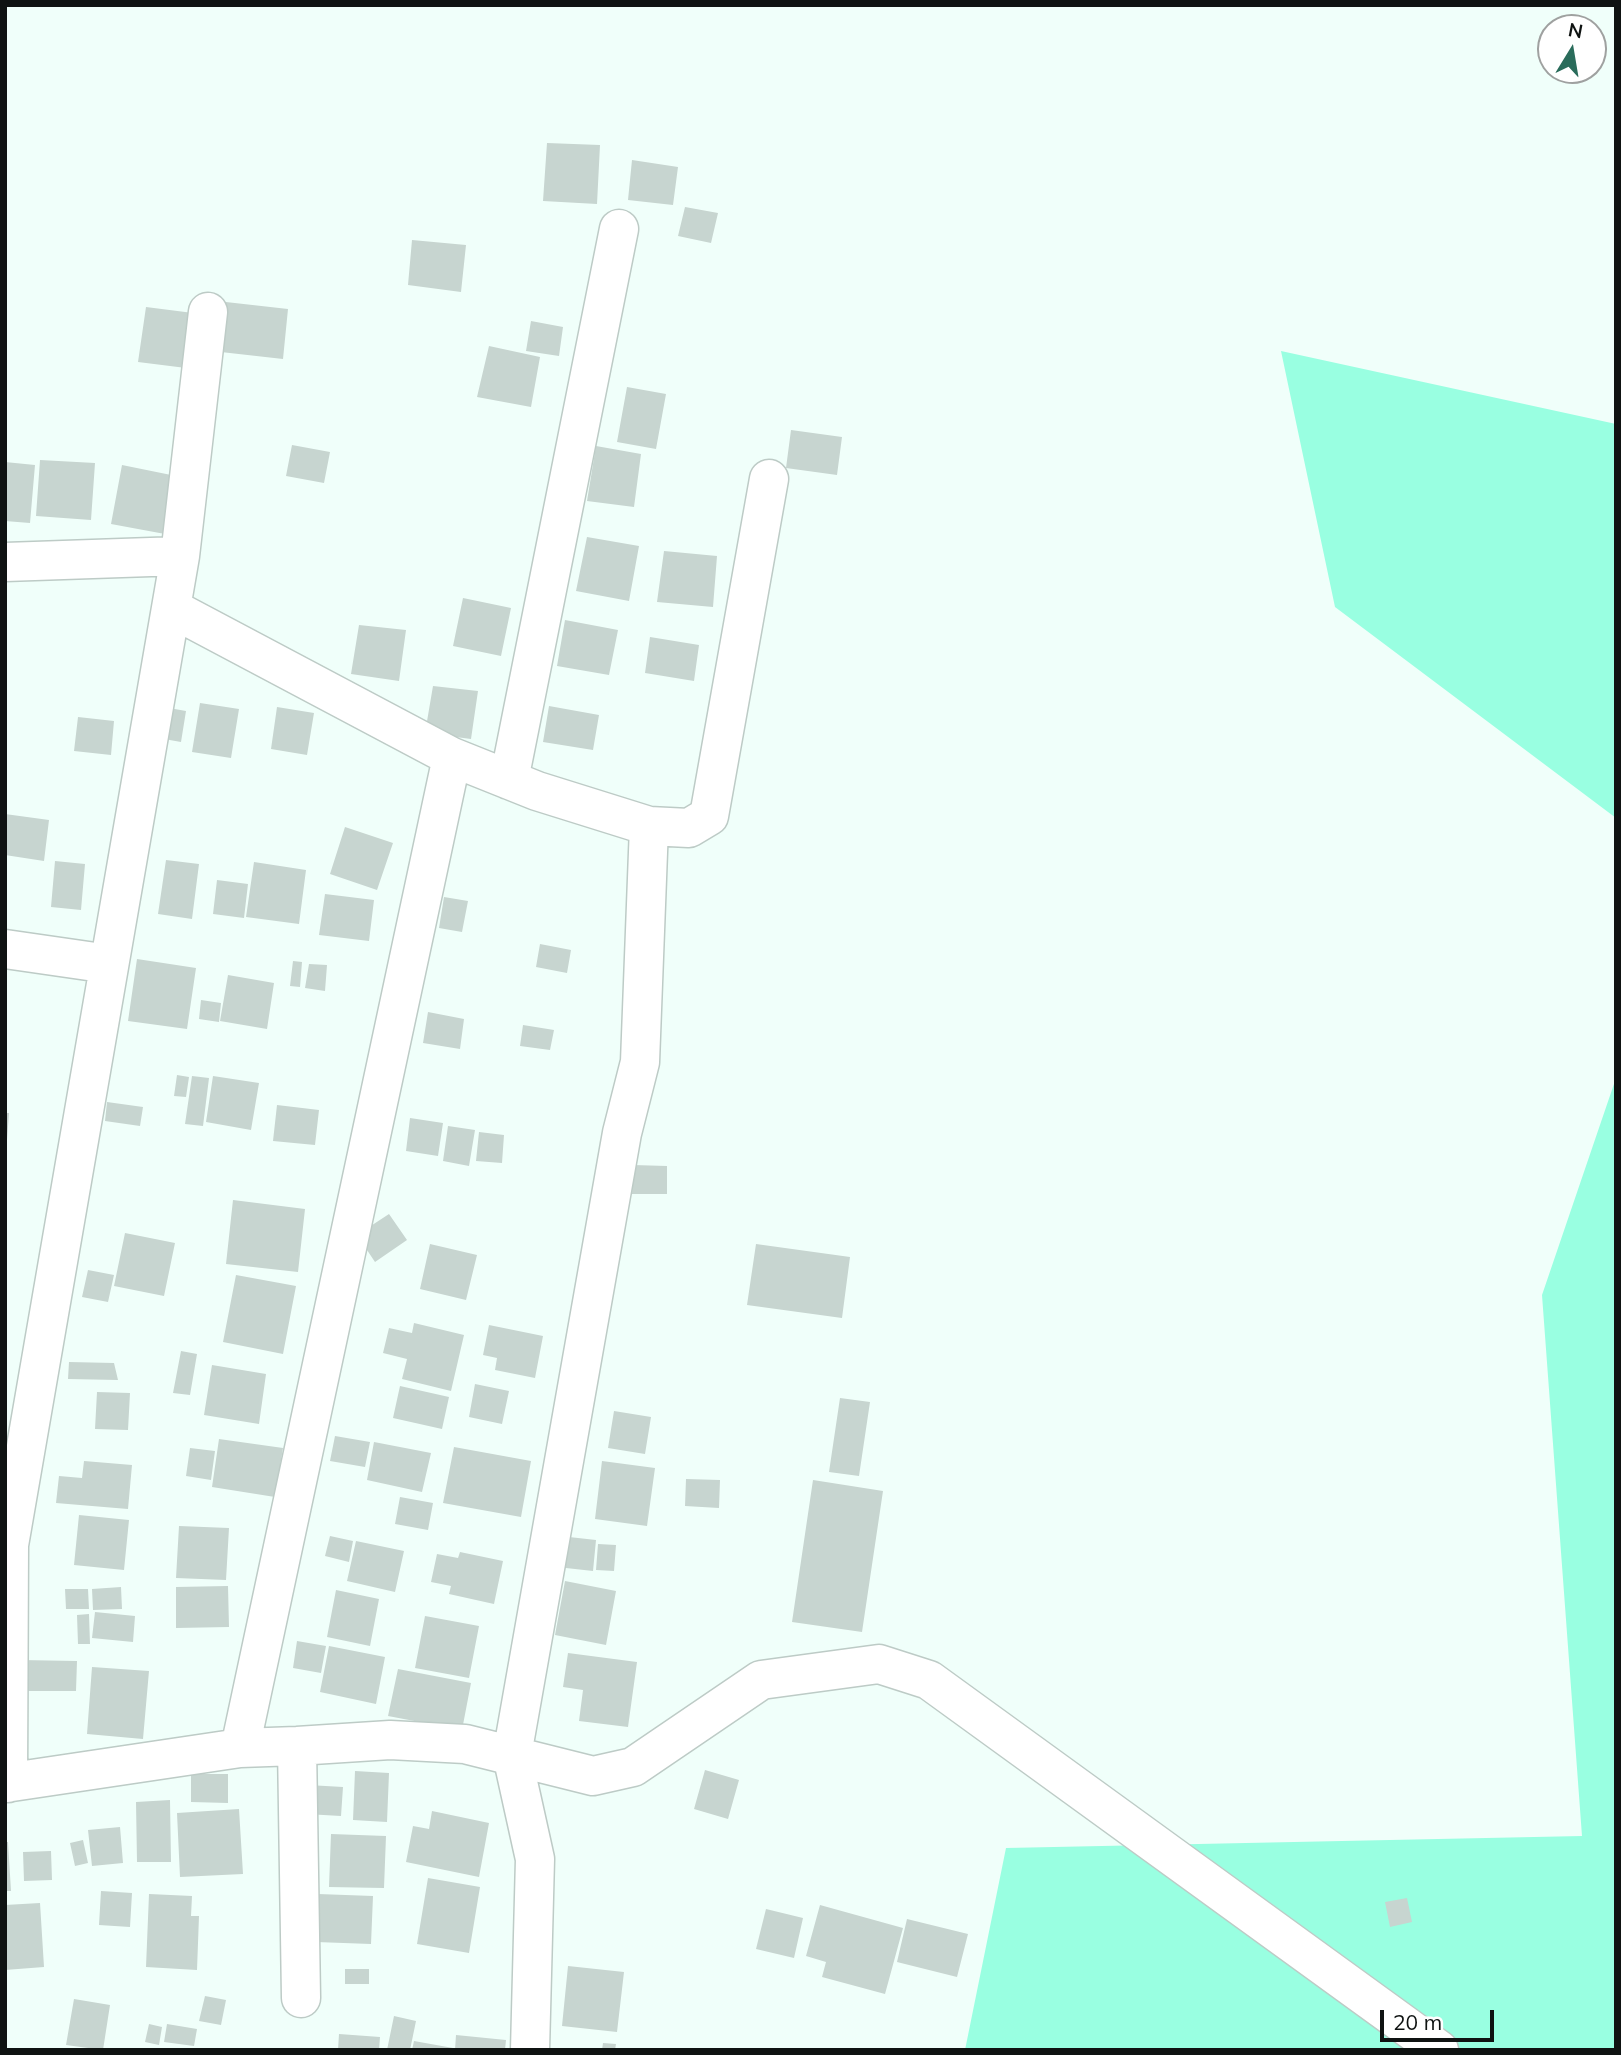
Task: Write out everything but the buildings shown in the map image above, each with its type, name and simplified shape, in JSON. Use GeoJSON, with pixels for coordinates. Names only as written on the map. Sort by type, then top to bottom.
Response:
{"type":"FeatureCollection","features":[{"type":"Feature","properties":{"kind":"street"},"geometry":{"type":"LineString","coordinates":[[509,780],[619,229]]}},
{"type":"Feature","properties":{"kind":"street"},"geometry":{"type":"LineString","coordinates":[[208,312],[180,556],[9,1545],[7,1783],[240,1748],[390,1740],[465,1744],[593,1776],[633,1767],[761,1681],[879,1664],[929,1680],[1439,2050]]}},
{"type":"Feature","properties":{"kind":"street"},"geometry":{"type":"LineString","coordinates":[[171,608],[452,757],[537,791],[649,826],[689,828],[709,816],[769,479]]}},
{"type":"Feature","properties":{"kind":"street"},"geometry":{"type":"LineString","coordinates":[[5,562],[180,556]]}},
{"type":"Feature","properties":{"kind":"street"},"geometry":{"type":"LineString","coordinates":[[240,1748],[452,757]]}},
{"type":"Feature","properties":{"kind":"street"},"geometry":{"type":"LineString","coordinates":[[530,2050],[534,1859],[512,1755],[621,1133],[640,1062],[649,826]]}},
{"type":"Feature","properties":{"kind":"street"},"geometry":{"type":"LineString","coordinates":[[5,949],[109,964]]}},
{"type":"Feature","properties":{"kind":"street"},"geometry":{"type":"LineString","coordinates":[[297,1746],[301,1998]]}},
{"type":"Feature","properties":{"kind":"green space"},"geometry":{"type":"Polygon","coordinates":[[[1281,351],[1616,424],[1616,818],[1335,607],[1281,351]]]}},
{"type":"Feature","properties":{"kind":"green space"},"geometry":{"type":"Polygon","coordinates":[[[1616,1078],[1616,2050],[965,2050],[1006,1848],[1582,1836],[1542,1295],[1616,1078]]]}}]}
